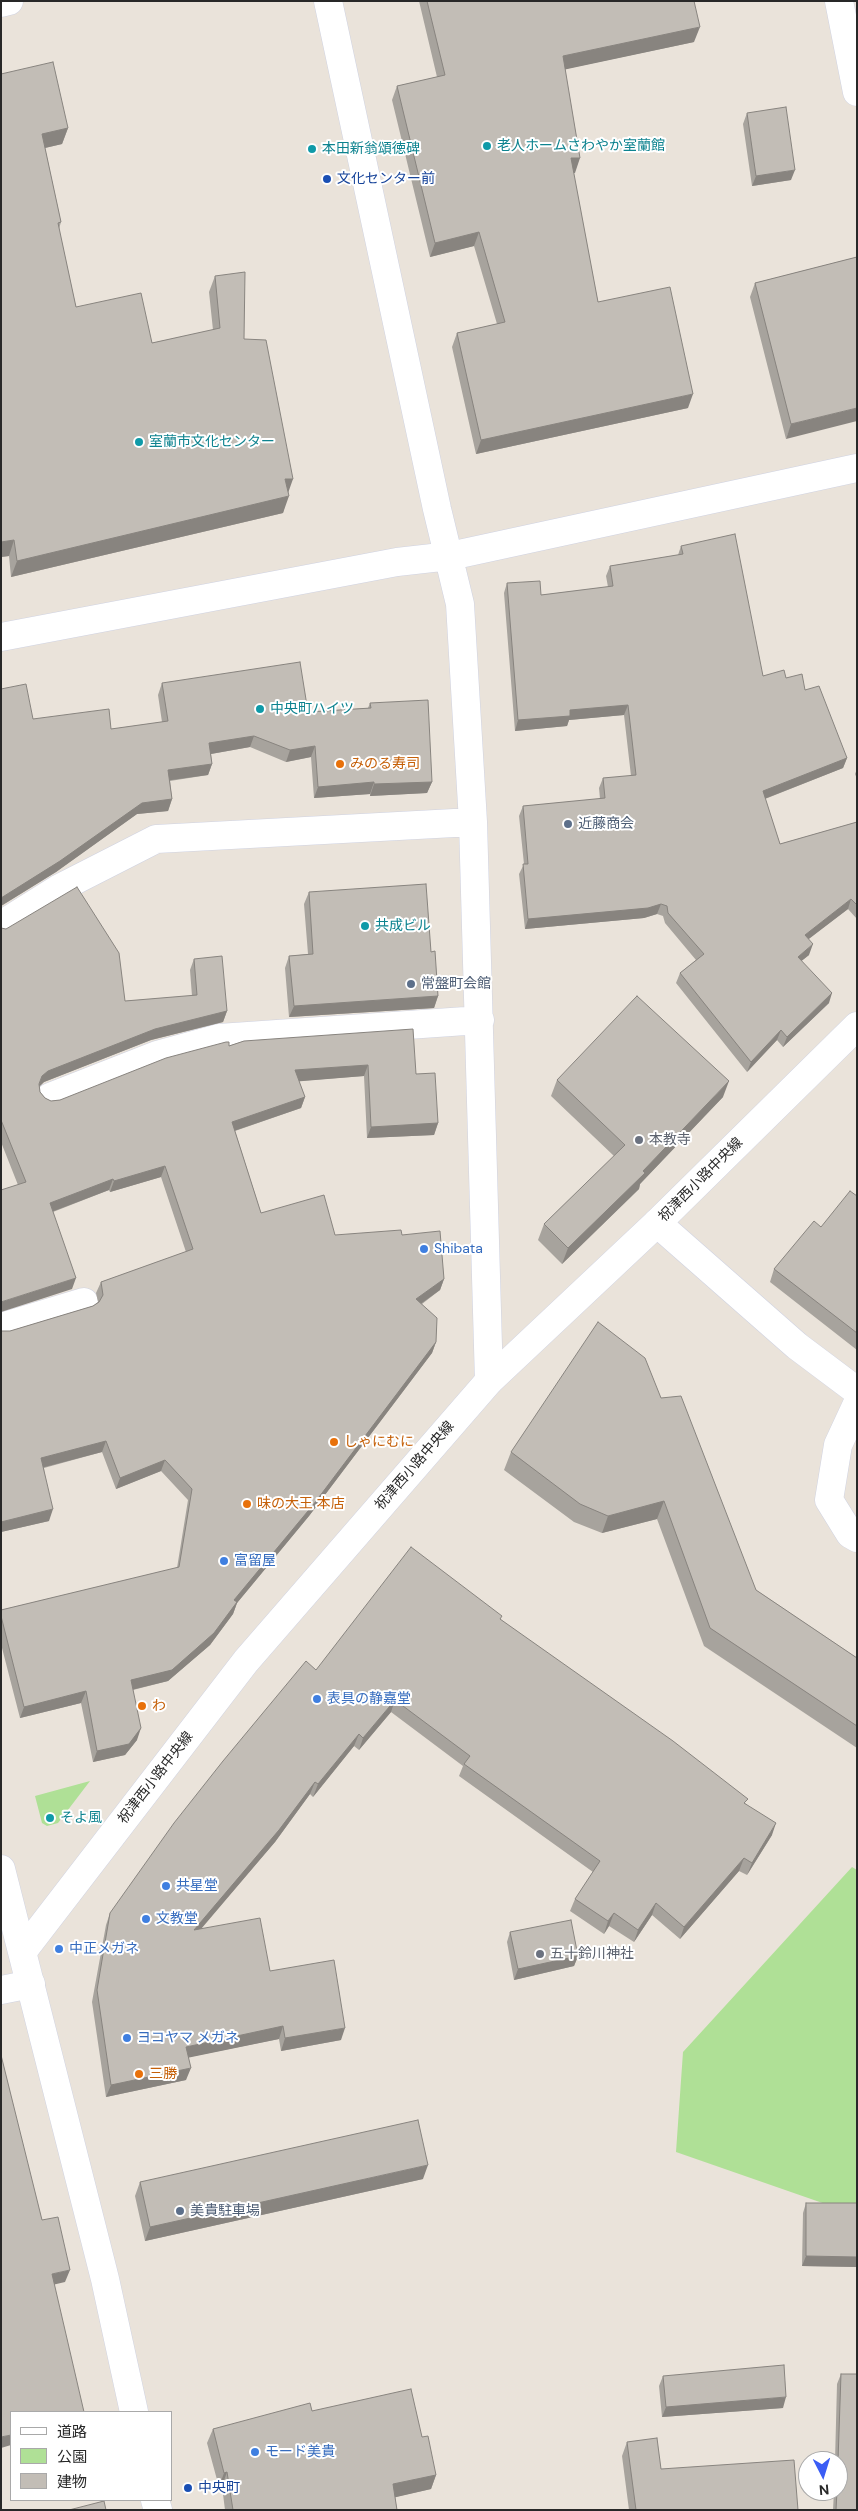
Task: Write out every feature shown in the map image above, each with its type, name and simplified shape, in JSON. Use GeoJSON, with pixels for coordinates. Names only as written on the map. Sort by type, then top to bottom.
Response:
{"type":"FeatureCollection","features":[{"type":"Feature","properties":{"kind":"street"},"geometry":{"type":"LineString","coordinates":[[1,3],[9,1]]}},
{"type":"Feature","properties":{"kind":"street"},"geometry":{"type":"LineString","coordinates":[[328,1],[437,509],[450,556],[460,604],[473,822],[490,1381]]}},
{"type":"Feature","properties":{"kind":"street"},"geometry":{"type":"LineString","coordinates":[[838,1],[857,92]]}},
{"type":"Feature","properties":{"kind":"street"},"geometry":{"type":"LineString","coordinates":[[1,637],[397,562],[450,556],[857,468]]}},
{"type":"Feature","properties":{"kind":"street"},"geometry":{"type":"LineString","coordinates":[[1,925],[58,888],[156,839],[473,822]]}},
{"type":"Feature","properties":{"kind":"street"},"geometry":{"type":"LineString","coordinates":[[50,1097],[157,1055],[219,1038],[480,1020]]}},
{"type":"Feature","properties":{"kind":"street","name":"祝津西小路中央線"},"geometry":{"type":"LineString","coordinates":[[22,1951],[246,1661],[490,1381],[657,1223],[857,1026]]}},
{"type":"Feature","properties":{"kind":"street"},"geometry":{"type":"LineString","coordinates":[[657,1223],[797,1346],[857,1390]]}},
{"type":"Feature","properties":{"kind":"street"},"geometry":{"type":"LineString","coordinates":[[1,1327],[84,1302]]}},
{"type":"Feature","properties":{"kind":"street"},"geometry":{"type":"LineString","coordinates":[[857,1404],[838,1445],[829,1500],[850,1534],[857,1538]]}},
{"type":"Feature","properties":{"kind":"street"},"geometry":{"type":"LineString","coordinates":[[1,1869],[105,2280],[134,2411]]}},
{"type":"Feature","properties":{"kind":"street"},"geometry":{"type":"LineString","coordinates":[[1,1990],[30,1984]]}},
{"type":"Feature","properties":{"kind":"green space"},"geometry":{"type":"Polygon","coordinates":[[[90,1781],[58,1823],[47,1826],[42,1823],[35,1796],[90,1781]]]}},
{"type":"Feature","properties":{"kind":"green space"},"geometry":{"type":"Polygon","coordinates":[[[852,1867],[857,1870],[857,2215],[676,2152],[683,2052],[852,1867]]]}},
{"type":"Feature","properties":{"kind":"building"},"geometry":{"type":"Polygon","coordinates":[[[427,1],[694,1],[700,27],[563,56],[580,158],[571,158],[598,302],[670,287],[693,394],[481,440],[457,333],[505,322],[479,232],[435,243],[397,86],[445,75],[427,1]]]}},
{"type":"Feature","properties":{"kind":"building","name":"室蘭市文化センター"},"geometry":{"type":"Polygon","coordinates":[[[53,62],[68,128],[42,134],[61,222],[58,223],[76,307],[141,293],[152,343],[220,328],[215,276],[245,272],[244,339],[266,340],[293,479],[285,479],[289,496],[17,561],[14,540],[1,542],[1,74],[53,62]]]}},
{"type":"Feature","properties":{"kind":"building"},"geometry":{"type":"Polygon","coordinates":[[[786,107],[795,170],[756,176],[747,113],[786,107]]]}},
{"type":"Feature","properties":{"kind":"building"},"geometry":{"type":"Polygon","coordinates":[[[857,257],[857,408],[791,424],[755,283],[857,257]]]}},
{"type":"Feature","properties":{"kind":"building"},"geometry":{"type":"Polygon","coordinates":[[[735,534],[763,676],[784,670],[786,678],[802,674],[805,690],[819,686],[847,758],[763,791],[780,844],[857,822],[857,905],[851,899],[805,935],[813,944],[798,957],[832,993],[787,1037],[781,1030],[751,1062],[680,973],[704,954],[668,913],[667,906],[661,904],[648,908],[528,919],[523,864],[528,864],[523,806],[605,798],[603,778],[636,775],[628,705],[570,710],[570,716],[518,720],[507,583],[540,581],[541,595],[613,586],[610,566],[683,554],[681,546],[735,534]]]}},
{"type":"Feature","properties":{"kind":"building"},"geometry":{"type":"Polygon","coordinates":[[[300,662],[308,712],[371,708],[370,703],[428,700],[432,782],[374,784],[374,782],[318,787],[315,746],[290,750],[254,736],[209,743],[212,764],[168,770],[172,799],[142,803],[60,861],[1,898],[1,689],[26,684],[33,719],[109,709],[111,729],[168,721],[162,683],[300,662]]]}},
{"type":"Feature","properties":{"kind":"building"},"geometry":{"type":"Polygon","coordinates":[[[426,884],[431,952],[435,951],[438,996],[294,1006],[289,956],[313,954],[309,892],[426,884]]]}},
{"type":"Feature","properties":{"kind":"building"},"geometry":{"type":"Polygon","coordinates":[[[77,887],[119,953],[125,1001],[197,995],[194,959],[222,956],[227,1011],[155,1029],[48,1071],[42,1076],[39,1084],[40,1092],[45,1098],[51,1101],[60,1100],[166,1058],[226,1042],[229,1042],[229,1046],[244,1041],[413,1029],[416,1074],[435,1073],[438,1123],[371,1127],[368,1065],[295,1070],[305,1097],[232,1122],[261,1213],[324,1195],[335,1235],[401,1230],[402,1235],[440,1231],[444,1279],[416,1299],[437,1318],[436,1342],[313,1505],[234,1600],[237,1602],[214,1633],[172,1670],[131,1680],[141,1728],[129,1744],[97,1751],[86,1691],[24,1707],[1,1610],[179,1567],[192,1489],[165,1460],[120,1478],[106,1441],[41,1458],[53,1509],[1,1522],[1,1331],[10,1331],[93,1306],[99,1302],[103,1295],[101,1282],[193,1249],[165,1166],[114,1181],[113,1179],[50,1203],[76,1278],[1,1302],[1,1190],[26,1182],[1,1120],[1,928],[6,929],[77,887]]]}},
{"type":"Feature","properties":{"kind":"building","name":"本教寺"},"geometry":{"type":"Polygon","coordinates":[[[637,996],[729,1081],[643,1171],[645,1173],[568,1248],[544,1224],[625,1145],[557,1080],[637,996]]]}},
{"type":"Feature","properties":{"kind":"building"},"geometry":{"type":"Polygon","coordinates":[[[850,1191],[857,1196],[857,1333],[774,1269],[814,1221],[821,1227],[850,1191]]]}},
{"type":"Feature","properties":{"kind":"building"},"geometry":{"type":"Polygon","coordinates":[[[598,1322],[645,1358],[661,1398],[681,1396],[756,1590],[857,1658],[857,1726],[710,1628],[664,1501],[608,1516],[580,1504],[511,1452],[598,1322]]]}},
{"type":"Feature","properties":{"kind":"building"},"geometry":{"type":"Polygon","coordinates":[[[411,1547],[502,1616],[500,1619],[673,1741],[748,1799],[744,1803],[776,1823],[752,1863],[744,1858],[684,1927],[656,1903],[638,1930],[614,1913],[608,1921],[575,1899],[600,1861],[464,1764],[470,1756],[395,1700],[363,1738],[359,1734],[318,1784],[315,1782],[279,1830],[194,1930],[260,1918],[270,1971],[334,1960],[345,2028],[285,2038],[283,2026],[186,2047],[191,2068],[111,2085],[97,1990],[110,1913],[174,1823],[223,1761],[306,1661],[316,1670],[411,1547]]]}},
{"type":"Feature","properties":{"kind":"building","name":"五十鈴川神社"},"geometry":{"type":"Polygon","coordinates":[[[571,1920],[578,1956],[518,1969],[510,1932],[571,1920]]]}},
{"type":"Feature","properties":{"kind":"building"},"geometry":{"type":"Polygon","coordinates":[[[1,2055],[42,2220],[58,2217],[70,2270],[52,2274],[84,2411],[10,2411],[10,2435],[1,2437],[1,2055]]]}},
{"type":"Feature","properties":{"kind":"building"},"geometry":{"type":"Polygon","coordinates":[[[418,2120],[428,2165],[150,2227],[140,2182],[418,2120]]]}},
{"type":"Feature","properties":{"kind":"building"},"geometry":{"type":"Polygon","coordinates":[[[806,2203],[857,2203],[857,2257],[806,2256],[806,2203]]]}},
{"type":"Feature","properties":{"kind":"building"},"geometry":{"type":"Polygon","coordinates":[[[784,2365],[786,2397],[666,2407],[663,2376],[784,2365]]]}},
{"type":"Feature","properties":{"kind":"building"},"geometry":{"type":"Polygon","coordinates":[[[841,2374],[857,2374],[857,2510],[836,2510],[836,2501],[848,2501],[848,2451],[838,2451],[841,2374]]]}},
{"type":"Feature","properties":{"kind":"building"},"geometry":{"type":"Polygon","coordinates":[[[411,2389],[422,2437],[428,2436],[436,2475],[393,2484],[397,2510],[233,2510],[227,2472],[224,2473],[213,2429],[310,2403],[312,2411],[411,2389]]]}},
{"type":"Feature","properties":{"kind":"building"},"geometry":{"type":"Polygon","coordinates":[[[657,2438],[661,2469],[794,2460],[798,2510],[636,2510],[627,2442],[657,2438]]]}},
{"type":"Feature","properties":{"kind":"building"},"geometry":{"type":"Polygon","coordinates":[[[104,2501],[106,2510],[69,2510],[104,2501]]]}},
{"type":"Feature","properties":{"kind":"place","name":"老人ホームさわやか室蘭館"},"geometry":{"type":"Point","coordinates":[487,146]}},
{"type":"Feature","properties":{"kind":"place","name":"本田新翁頌徳碑"},"geometry":{"type":"Point","coordinates":[312,149]}},
{"type":"Feature","properties":{"kind":"place","name":"文化センター前"},"geometry":{"type":"Point","coordinates":[327,179]}},
{"type":"Feature","properties":{"kind":"place","name":"室蘭市文化センター"},"geometry":{"type":"Point","coordinates":[139,442]}},
{"type":"Feature","properties":{"kind":"place","name":"中央町ハイツ"},"geometry":{"type":"Point","coordinates":[260,709]}},
{"type":"Feature","properties":{"kind":"place","name":"みのる寿司"},"geometry":{"type":"Point","coordinates":[340,764]}},
{"type":"Feature","properties":{"kind":"place","name":"近藤商会"},"geometry":{"type":"Point","coordinates":[568,824]}},
{"type":"Feature","properties":{"kind":"place","name":"共成ビル"},"geometry":{"type":"Point","coordinates":[365,926]}},
{"type":"Feature","properties":{"kind":"place","name":"常盤町会館"},"geometry":{"type":"Point","coordinates":[411,984]}},
{"type":"Feature","properties":{"kind":"place","name":"本教寺"},"geometry":{"type":"Point","coordinates":[639,1140]}},
{"type":"Feature","properties":{"kind":"place","name":"Shibata"},"geometry":{"type":"Point","coordinates":[424,1249]}},
{"type":"Feature","properties":{"kind":"place","name":"しゃにむに"},"geometry":{"type":"Point","coordinates":[334,1442]}},
{"type":"Feature","properties":{"kind":"place","name":"味の大王 本店"},"geometry":{"type":"Point","coordinates":[247,1504]}},
{"type":"Feature","properties":{"kind":"place","name":"富留屋"},"geometry":{"type":"Point","coordinates":[224,1561]}},
{"type":"Feature","properties":{"kind":"place","name":"表具の静嘉堂"},"geometry":{"type":"Point","coordinates":[317,1699]}},
{"type":"Feature","properties":{"kind":"place","name":"わ"},"geometry":{"type":"Point","coordinates":[142,1706]}},
{"type":"Feature","properties":{"kind":"place","name":"そよ風"},"geometry":{"type":"Point","coordinates":[50,1818]}},
{"type":"Feature","properties":{"kind":"place","name":"共星堂"},"geometry":{"type":"Point","coordinates":[166,1886]}},
{"type":"Feature","properties":{"kind":"place","name":"文教堂"},"geometry":{"type":"Point","coordinates":[146,1919]}},
{"type":"Feature","properties":{"kind":"place","name":"中正メガネ"},"geometry":{"type":"Point","coordinates":[59,1949]}},
{"type":"Feature","properties":{"kind":"place","name":"五十鈴川神社"},"geometry":{"type":"Point","coordinates":[540,1954]}},
{"type":"Feature","properties":{"kind":"place","name":"ヨコヤマ メガネ"},"geometry":{"type":"Point","coordinates":[127,2038]}},
{"type":"Feature","properties":{"kind":"place","name":"三勝"},"geometry":{"type":"Point","coordinates":[139,2074]}},
{"type":"Feature","properties":{"kind":"place","name":"美貴駐車場"},"geometry":{"type":"Point","coordinates":[180,2211]}},
{"type":"Feature","properties":{"kind":"place","name":"モード美貴"},"geometry":{"type":"Point","coordinates":[255,2452]}},
{"type":"Feature","properties":{"kind":"place","name":"中央町"},"geometry":{"type":"Point","coordinates":[188,2488]}}]}
